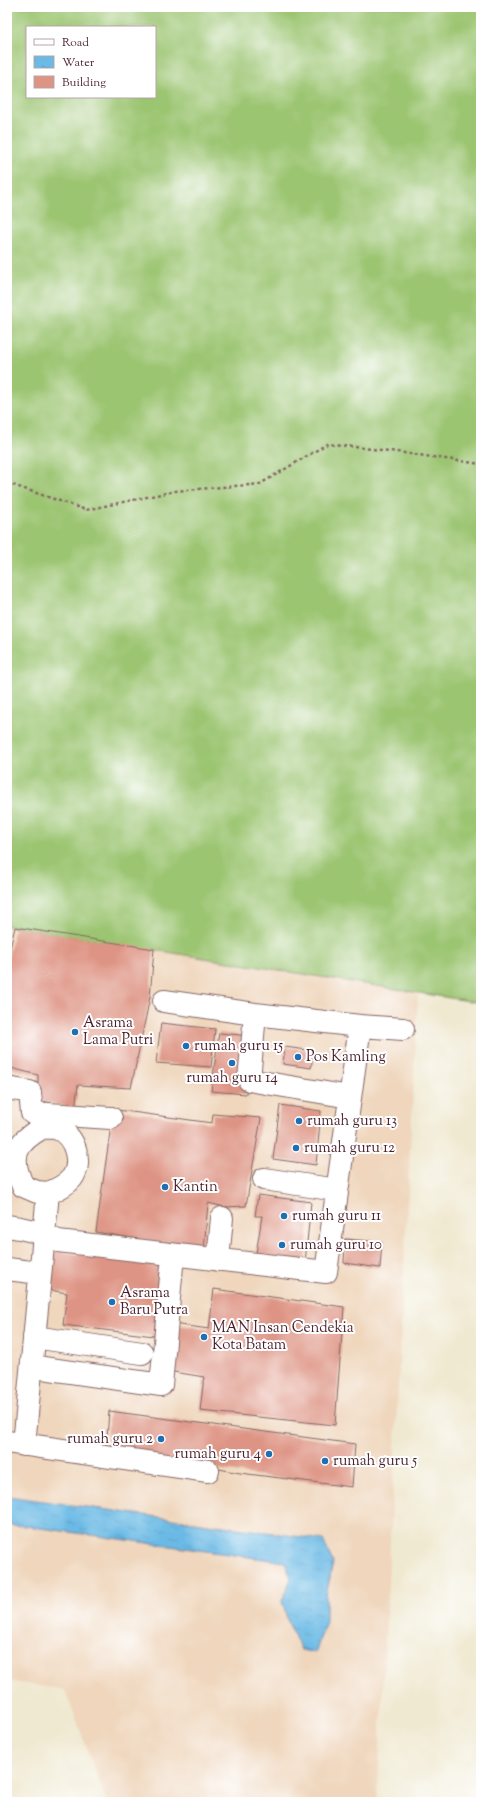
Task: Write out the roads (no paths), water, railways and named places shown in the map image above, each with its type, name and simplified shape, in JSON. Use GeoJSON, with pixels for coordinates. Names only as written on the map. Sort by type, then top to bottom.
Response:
{"type":"FeatureCollection","features":[{"type":"Feature","properties":{"kind":"street"},"geometry":{"type":"LineString","coordinates":[[164,1001],[255,1014],[360,1026],[403,1029]]}},
{"type":"Feature","properties":{"kind":"street"},"geometry":{"type":"LineString","coordinates":[[255,1014],[249,1080],[350,1097]]}},
{"type":"Feature","properties":{"kind":"street"},"geometry":{"type":"LineString","coordinates":[[7,1226],[27,1228],[58,1241],[326,1272],[360,1026]]}},
{"type":"Feature","properties":{"kind":"street"},"geometry":{"type":"LineString","coordinates":[[7,1088],[30,1092],[32,1113],[111,1118]]}},
{"type":"Feature","properties":{"kind":"street"},"geometry":{"type":"LineString","coordinates":[[42,1128],[58,1129],[68,1137],[77,1150],[76,1166],[72,1177],[48,1193],[37,1192],[23,1186],[16,1172],[11,1155],[19,1148],[28,1135],[42,1128]]}},
{"type":"Feature","properties":{"kind":"street"},"geometry":{"type":"LineString","coordinates":[[264,1179],[337,1190]]}},
{"type":"Feature","properties":{"kind":"street"},"geometry":{"type":"LineString","coordinates":[[48,1193],[34,1337],[15,1444],[208,1471]]}},
{"type":"Feature","properties":{"kind":"street"},"geometry":{"type":"LineString","coordinates":[[218,1260],[222,1218]]}},
{"type":"Feature","properties":{"kind":"street"},"geometry":{"type":"LineString","coordinates":[[43,1368],[161,1385],[173,1255]]}},
{"type":"Feature","properties":{"kind":"street"},"geometry":{"type":"LineString","coordinates":[[7,1269],[40,1273]]}},
{"type":"Feature","properties":{"kind":"street"},"geometry":{"type":"LineString","coordinates":[[34,1337],[142,1352]]}},
{"type":"Feature","properties":{"kind":"water"},"geometry":{"type":"Polygon","coordinates":[[[7,1496],[323,1540],[333,1563],[326,1596],[326,1621],[315,1653],[301,1650],[288,1622],[282,1601],[291,1578],[285,1562],[26,1526],[7,1525],[7,1496]]]}},
{"type":"Feature","properties":{"kind":"place","name":"Asrama Lama Putri"},"geometry":{"type":"Point","coordinates":[75,1032]}},
{"type":"Feature","properties":{"kind":"place","name":"rumah guru 15"},"geometry":{"type":"Point","coordinates":[186,1046]}},
{"type":"Feature","properties":{"kind":"place","name":"Pos Kamling"},"geometry":{"type":"Point","coordinates":[298,1057]}},
{"type":"Feature","properties":{"kind":"place","name":"rumah guru 14"},"geometry":{"type":"Point","coordinates":[232,1063]}},
{"type":"Feature","properties":{"kind":"place","name":"rumah guru 13"},"geometry":{"type":"Point","coordinates":[299,1121]}},
{"type":"Feature","properties":{"kind":"place","name":"rumah guru 12"},"geometry":{"type":"Point","coordinates":[296,1148]}},
{"type":"Feature","properties":{"kind":"place","name":"Kantin"},"geometry":{"type":"Point","coordinates":[165,1187]}},
{"type":"Feature","properties":{"kind":"place","name":"rumah guru 11"},"geometry":{"type":"Point","coordinates":[284,1216]}},
{"type":"Feature","properties":{"kind":"place","name":"rumah guru 10"},"geometry":{"type":"Point","coordinates":[282,1245]}},
{"type":"Feature","properties":{"kind":"place","name":"Asrama Baru Putra"},"geometry":{"type":"Point","coordinates":[112,1302]}},
{"type":"Feature","properties":{"kind":"place","name":"MAN Insan Cendekia Kota Batam"},"geometry":{"type":"Point","coordinates":[204,1337]}},
{"type":"Feature","properties":{"kind":"place","name":"rumah guru 2"},"geometry":{"type":"Point","coordinates":[161,1439]}},
{"type":"Feature","properties":{"kind":"place","name":"rumah guru 4"},"geometry":{"type":"Point","coordinates":[269,1454]}},
{"type":"Feature","properties":{"kind":"place","name":"rumah guru 5"},"geometry":{"type":"Point","coordinates":[325,1461]}}]}
